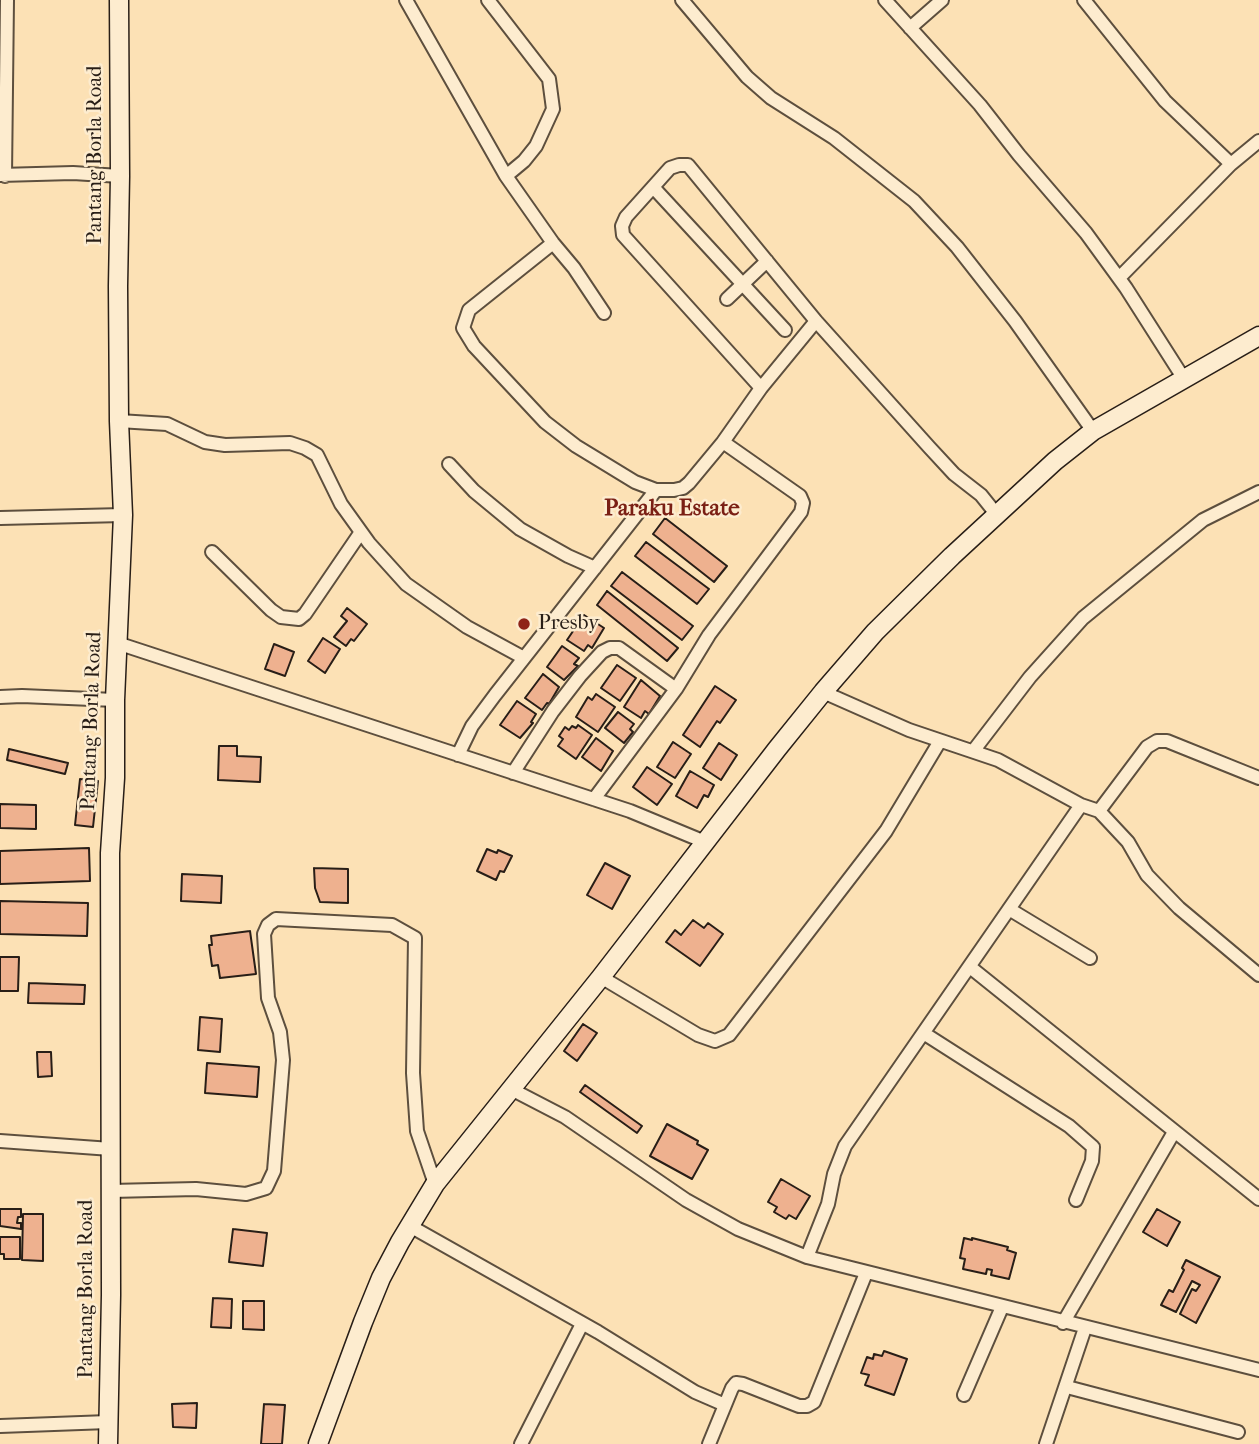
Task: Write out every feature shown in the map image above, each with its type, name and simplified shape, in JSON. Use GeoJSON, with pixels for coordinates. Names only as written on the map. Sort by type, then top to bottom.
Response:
{"type":"FeatureCollection","features":[{"type":"Feature","properties":{"kind":"street"},"geometry":{"type":"LineString","coordinates":[[7,0],[3,175],[74,173],[120,176]]}},
{"type":"Feature","properties":{"kind":"street","name":"Pantang Borla Road"},"geometry":{"type":"LineString","coordinates":[[108,1444],[111,1191],[109,996],[117,643],[123,515],[119,421],[119,0]]}},
{"type":"Feature","properties":{"kind":"street"},"geometry":{"type":"LineString","coordinates":[[406,0],[506,176],[604,313]]}},
{"type":"Feature","properties":{"kind":"street"},"geometry":{"type":"LineString","coordinates":[[488,0],[549,79],[552,109],[536,146],[524,161],[506,176]]}},
{"type":"Feature","properties":{"kind":"street"},"geometry":{"type":"LineString","coordinates":[[682,0],[747,77],[763,91],[834,138],[914,201],[957,247],[1007,311],[1093,431]]}},
{"type":"Feature","properties":{"kind":"street"},"geometry":{"type":"LineString","coordinates":[[885,0],[980,105],[1086,233],[1119,278],[1184,379]]}},
{"type":"Feature","properties":{"kind":"street"},"geometry":{"type":"LineString","coordinates":[[910,28],[942,0]]}},
{"type":"Feature","properties":{"kind":"street"},"geometry":{"type":"LineString","coordinates":[[1084,0],[1165,102],[1231,164]]}},
{"type":"Feature","properties":{"kind":"street"},"geometry":{"type":"LineString","coordinates":[[1119,278],[1231,164],[1259,141]]}},
{"type":"Feature","properties":{"kind":"street"},"geometry":{"type":"LineString","coordinates":[[761,388],[623,235],[622,226],[626,217],[670,168],[678,164],[688,165],[816,321],[954,474],[981,495],[997,515]]}},
{"type":"Feature","properties":{"kind":"street"},"geometry":{"type":"LineString","coordinates":[[653,187],[785,330]]}},
{"type":"Feature","properties":{"kind":"street"},"geometry":{"type":"LineString","coordinates":[[553,243],[469,310],[463,328],[474,346],[545,422],[587,453],[635,482],[656,489],[665,491],[683,488],[723,442],[761,388],[816,321]]}},
{"type":"Feature","properties":{"kind":"street"},"geometry":{"type":"LineString","coordinates":[[727,299],[767,261]]}},
{"type":"Feature","properties":{"kind":"street"},"geometry":{"type":"LineString","coordinates":[[318,1444],[381,1278],[435,1184],[601,978],[823,692],[875,632],[1041,473],[1093,431],[1259,336]]}},
{"type":"Feature","properties":{"kind":"street"},"geometry":{"type":"LineString","coordinates":[[119,421],[167,424],[205,442],[225,445],[290,443],[317,455],[341,504],[380,557],[406,584],[467,627],[524,658]]}},
{"type":"Feature","properties":{"kind":"street"},"geometry":{"type":"LineString","coordinates":[[594,799],[676,689],[709,635],[801,512],[803,503],[800,496],[723,442]]}},
{"type":"Feature","properties":{"kind":"street"},"geometry":{"type":"LineString","coordinates":[[450,464],[474,491],[520,529],[595,568]]}},
{"type":"Feature","properties":{"kind":"street"},"geometry":{"type":"LineString","coordinates":[[458,755],[472,726],[656,489]]}},
{"type":"Feature","properties":{"kind":"street"},"geometry":{"type":"LineString","coordinates":[[974,750],[1030,677],[1083,618],[1203,520],[1259,492]]}},
{"type":"Feature","properties":{"kind":"street"},"geometry":{"type":"LineString","coordinates":[[0,518],[123,515]]}},
{"type":"Feature","properties":{"kind":"street"},"geometry":{"type":"LineString","coordinates":[[212,552],[271,610],[281,617],[299,619],[361,532]]}},
{"type":"Feature","properties":{"kind":"street"},"geometry":{"type":"LineString","coordinates":[[117,643],[630,811],[705,842]]}},
{"type":"Feature","properties":{"kind":"street"},"geometry":{"type":"LineString","coordinates":[[513,773],[553,711],[602,652],[619,648],[676,689]]}},
{"type":"Feature","properties":{"kind":"street"},"geometry":{"type":"LineString","coordinates":[[823,692],[887,721],[998,760],[1081,805],[1099,811],[1128,842],[1147,875],[1179,908],[1259,975]]}},
{"type":"Feature","properties":{"kind":"street"},"geometry":{"type":"LineString","coordinates":[[0,697],[116,700]]}},
{"type":"Feature","properties":{"kind":"street"},"geometry":{"type":"LineString","coordinates":[[601,978],[698,1035],[715,1041],[729,1035],[886,831],[940,741]]}},
{"type":"Feature","properties":{"kind":"street"},"geometry":{"type":"LineString","coordinates":[[1099,811],[1147,747],[1157,741],[1167,741],[1259,778]]}},
{"type":"Feature","properties":{"kind":"street"},"geometry":{"type":"LineString","coordinates":[[807,1256],[828,1204],[834,1174],[845,1146],[1081,805]]}},
{"type":"Feature","properties":{"kind":"street"},"geometry":{"type":"LineString","coordinates":[[1009,909],[1090,958]]}},
{"type":"Feature","properties":{"kind":"street"},"geometry":{"type":"LineString","coordinates":[[111,1191],[196,1189],[246,1194],[266,1188],[274,1171],[283,1060],[281,1032],[268,998],[264,934],[268,925],[276,919],[392,925],[415,938],[413,1073],[417,1131],[435,1184]]}},
{"type":"Feature","properties":{"kind":"street"},"geometry":{"type":"LineString","coordinates":[[970,967],[1259,1199]]}},
{"type":"Feature","properties":{"kind":"street"},"geometry":{"type":"LineString","coordinates":[[925,1034],[1069,1126],[1093,1147],[1092,1161],[1076,1200]]}},
{"type":"Feature","properties":{"kind":"street"},"geometry":{"type":"LineString","coordinates":[[511,1089],[565,1117],[686,1200],[738,1229],[807,1256],[1259,1370]]}},
{"type":"Feature","properties":{"kind":"street"},"geometry":{"type":"LineString","coordinates":[[1063,1322],[1174,1132]]}},
{"type":"Feature","properties":{"kind":"street"},"geometry":{"type":"LineString","coordinates":[[0,1141],[111,1149]]}},
{"type":"Feature","properties":{"kind":"street"},"geometry":{"type":"LineString","coordinates":[[410,1226],[695,1392],[725,1405]]}},
{"type":"Feature","properties":{"kind":"street"},"geometry":{"type":"LineString","coordinates":[[709,1444],[736,1383],[799,1406],[814,1402],[866,1273]]}},
{"type":"Feature","properties":{"kind":"street"},"geometry":{"type":"LineString","coordinates":[[964,1395],[1002,1307]]}},
{"type":"Feature","properties":{"kind":"street"},"geometry":{"type":"LineString","coordinates":[[521,1444],[582,1324]]}},
{"type":"Feature","properties":{"kind":"street"},"geometry":{"type":"LineString","coordinates":[[1046,1444],[1085,1328]]}},
{"type":"Feature","properties":{"kind":"street"},"geometry":{"type":"LineString","coordinates":[[1067,1387],[1238,1432]]}},
{"type":"Feature","properties":{"kind":"street"},"geometry":{"type":"LineString","coordinates":[[0,1426],[108,1422]]}},
{"type":"Feature","properties":{"kind":"building"},"geometry":{"type":"Polygon","coordinates":[[[665,518],[727,566],[714,582],[653,534],[665,518]]]}},
{"type":"Feature","properties":{"kind":"building"},"geometry":{"type":"Polygon","coordinates":[[[646,542],[709,589],[697,604],[635,556],[646,542]]]}},
{"type":"Feature","properties":{"kind":"building"},"geometry":{"type":"Polygon","coordinates":[[[622,572],[693,626],[682,640],[611,586],[622,572]]]}},
{"type":"Feature","properties":{"kind":"building"},"geometry":{"type":"Polygon","coordinates":[[[607,591],[678,648],[667,661],[597,605],[607,591]]]}},
{"type":"Feature","properties":{"kind":"building"},"geometry":{"type":"Polygon","coordinates":[[[347,608],[367,624],[354,641],[351,639],[346,646],[334,637],[347,621],[341,616],[347,608]]]}},
{"type":"Feature","properties":{"kind":"building"},"geometry":{"type":"Polygon","coordinates":[[[584,615],[604,628],[592,648],[588,645],[584,651],[567,640],[584,615]]]}},
{"type":"Feature","properties":{"kind":"building"},"geometry":{"type":"Polygon","coordinates":[[[323,638],[340,649],[325,673],[308,661],[323,638]]]}},
{"type":"Feature","properties":{"kind":"building"},"geometry":{"type":"Polygon","coordinates":[[[274,644],[294,652],[285,676],[265,669],[274,644]]]}},
{"type":"Feature","properties":{"kind":"building"},"geometry":{"type":"Polygon","coordinates":[[[562,646],[579,658],[574,664],[578,666],[564,680],[547,667],[562,646]]]}},
{"type":"Feature","properties":{"kind":"building"},"geometry":{"type":"Polygon","coordinates":[[[617,665],[636,678],[620,701],[601,688],[617,665]]]}},
{"type":"Feature","properties":{"kind":"building"},"geometry":{"type":"Polygon","coordinates":[[[543,674],[559,687],[542,710],[525,698],[543,674]]]}},
{"type":"Feature","properties":{"kind":"building"},"geometry":{"type":"Polygon","coordinates":[[[641,680],[660,696],[649,714],[645,711],[641,718],[624,707],[641,680]]]}},
{"type":"Feature","properties":{"kind":"building"},"geometry":{"type":"Polygon","coordinates":[[[715,686],[736,700],[720,723],[717,721],[700,747],[683,735],[715,686]]]}},
{"type":"Feature","properties":{"kind":"building"},"geometry":{"type":"Polygon","coordinates":[[[596,694],[615,707],[598,732],[576,717],[588,697],[592,700],[596,694]]]}},
{"type":"Feature","properties":{"kind":"building"},"geometry":{"type":"Polygon","coordinates":[[[517,701],[536,714],[531,722],[533,723],[520,738],[500,725],[517,701]]]}},
{"type":"Feature","properties":{"kind":"building"},"geometry":{"type":"Polygon","coordinates":[[[618,712],[634,724],[630,729],[633,732],[624,743],[605,728],[618,712]]]}},
{"type":"Feature","properties":{"kind":"building"},"geometry":{"type":"Polygon","coordinates":[[[578,725],[592,735],[576,759],[558,746],[563,739],[559,736],[565,727],[569,730],[578,725]]]}},
{"type":"Feature","properties":{"kind":"building"},"geometry":{"type":"Polygon","coordinates":[[[596,738],[613,751],[601,771],[582,757],[596,738]]]}},
{"type":"Feature","properties":{"kind":"building"},"geometry":{"type":"Polygon","coordinates":[[[673,742],[691,754],[675,778],[657,767],[673,742]]]}},
{"type":"Feature","properties":{"kind":"building"},"geometry":{"type":"Polygon","coordinates":[[[719,743],[737,755],[721,780],[703,768],[719,743]]]}},
{"type":"Feature","properties":{"kind":"building"},"geometry":{"type":"Polygon","coordinates":[[[219,746],[237,746],[237,756],[261,757],[260,782],[218,780],[219,746]]]}},
{"type":"Feature","properties":{"kind":"building"},"geometry":{"type":"Polygon","coordinates":[[[9,749],[68,763],[65,774],[7,760],[9,749]]]}},
{"type":"Feature","properties":{"kind":"building"},"geometry":{"type":"Polygon","coordinates":[[[647,767],[672,784],[657,805],[633,787],[647,767]]]}},
{"type":"Feature","properties":{"kind":"building"},"geometry":{"type":"Polygon","coordinates":[[[690,771],[714,785],[708,797],[704,795],[697,808],[676,796],[690,771]]]}},
{"type":"Feature","properties":{"kind":"building"},"geometry":{"type":"Polygon","coordinates":[[[80,779],[98,781],[93,827],[75,825],[80,779]]]}},
{"type":"Feature","properties":{"kind":"building"},"geometry":{"type":"Polygon","coordinates":[[[0,804],[36,805],[36,829],[0,828],[0,804]]]}},
{"type":"Feature","properties":{"kind":"building"},"geometry":{"type":"Polygon","coordinates":[[[89,848],[90,881],[0,884],[0,851],[89,848]]]}},
{"type":"Feature","properties":{"kind":"building"},"geometry":{"type":"Polygon","coordinates":[[[487,849],[512,856],[504,872],[500,871],[496,880],[477,871],[487,849]]]}},
{"type":"Feature","properties":{"kind":"building"},"geometry":{"type":"Polygon","coordinates":[[[605,863],[630,876],[612,909],[587,895],[605,863]]]}},
{"type":"Feature","properties":{"kind":"building"},"geometry":{"type":"Polygon","coordinates":[[[314,868],[348,869],[348,903],[320,902],[315,888],[314,868]]]}},
{"type":"Feature","properties":{"kind":"building"},"geometry":{"type":"Polygon","coordinates":[[[182,874],[222,876],[221,903],[181,901],[182,874]]]}},
{"type":"Feature","properties":{"kind":"building"},"geometry":{"type":"Polygon","coordinates":[[[0,901],[88,903],[87,936],[0,934],[0,901]]]}},
{"type":"Feature","properties":{"kind":"building"},"geometry":{"type":"Polygon","coordinates":[[[693,920],[704,928],[708,923],[723,934],[700,966],[666,942],[675,930],[681,935],[693,920]]]}},
{"type":"Feature","properties":{"kind":"building"},"geometry":{"type":"Polygon","coordinates":[[[250,931],[256,974],[220,978],[218,965],[212,966],[209,945],[212,945],[211,936],[250,931]]]}},
{"type":"Feature","properties":{"kind":"building"},"geometry":{"type":"Polygon","coordinates":[[[0,957],[19,957],[18,991],[0,991],[0,957]]]}},
{"type":"Feature","properties":{"kind":"building"},"geometry":{"type":"Polygon","coordinates":[[[29,983],[85,985],[84,1004],[28,1003],[29,983]]]}},
{"type":"Feature","properties":{"kind":"building"},"geometry":{"type":"Polygon","coordinates":[[[200,1017],[222,1019],[220,1052],[198,1050],[200,1017]]]}},
{"type":"Feature","properties":{"kind":"building"},"geometry":{"type":"Polygon","coordinates":[[[583,1024],[597,1033],[577,1061],[564,1051],[583,1024]]]}},
{"type":"Feature","properties":{"kind":"building"},"geometry":{"type":"Polygon","coordinates":[[[37,1052],[51,1052],[52,1076],[38,1077],[37,1052]]]}},
{"type":"Feature","properties":{"kind":"building"},"geometry":{"type":"Polygon","coordinates":[[[207,1063],[259,1067],[257,1097],[205,1093],[207,1063]]]}},
{"type":"Feature","properties":{"kind":"building"},"geometry":{"type":"Polygon","coordinates":[[[585,1085],[642,1126],[637,1133],[580,1092],[585,1085]]]}},
{"type":"Feature","properties":{"kind":"building"},"geometry":{"type":"Polygon","coordinates":[[[667,1124],[698,1141],[697,1144],[708,1150],[692,1179],[650,1156],[667,1124]]]}},
{"type":"Feature","properties":{"kind":"building"},"geometry":{"type":"Polygon","coordinates":[[[781,1179],[810,1196],[796,1219],[789,1215],[786,1219],[774,1212],[777,1207],[768,1202],[781,1179]]]}},
{"type":"Feature","properties":{"kind":"building"},"geometry":{"type":"Polygon","coordinates":[[[0,1209],[21,1209],[21,1217],[18,1217],[17,1223],[21,1223],[21,1229],[0,1226],[0,1209]]]}},
{"type":"Feature","properties":{"kind":"building"},"geometry":{"type":"Polygon","coordinates":[[[1157,1209],[1180,1222],[1167,1246],[1143,1232],[1157,1209]]]}},
{"type":"Feature","properties":{"kind":"building"},"geometry":{"type":"Polygon","coordinates":[[[23,1214],[43,1214],[43,1261],[22,1260],[23,1214]]]}},
{"type":"Feature","properties":{"kind":"building"},"geometry":{"type":"Polygon","coordinates":[[[233,1229],[267,1233],[263,1266],[229,1262],[233,1229]]]}},
{"type":"Feature","properties":{"kind":"building"},"geometry":{"type":"Polygon","coordinates":[[[0,1237],[20,1237],[20,1259],[4,1259],[4,1254],[0,1254],[0,1237]]]}},
{"type":"Feature","properties":{"kind":"building"},"geometry":{"type":"Polygon","coordinates":[[[964,1238],[1008,1247],[1007,1250],[1016,1253],[1009,1279],[991,1275],[992,1270],[987,1269],[986,1274],[963,1269],[965,1259],[960,1258],[964,1238]]]}},
{"type":"Feature","properties":{"kind":"building"},"geometry":{"type":"Polygon","coordinates":[[[1186,1260],[1220,1277],[1196,1323],[1180,1314],[1192,1289],[1196,1291],[1200,1285],[1192,1281],[1176,1312],[1161,1305],[1169,1290],[1173,1292],[1186,1260]]]}},
{"type":"Feature","properties":{"kind":"building"},"geometry":{"type":"Polygon","coordinates":[[[213,1298],[232,1299],[231,1328],[211,1327],[213,1298]]]}},
{"type":"Feature","properties":{"kind":"building"},"geometry":{"type":"Polygon","coordinates":[[[243,1301],[264,1301],[264,1330],[243,1329],[243,1301]]]}},
{"type":"Feature","properties":{"kind":"building"},"geometry":{"type":"Polygon","coordinates":[[[884,1351],[907,1359],[894,1395],[865,1385],[869,1375],[861,1373],[867,1357],[873,1359],[874,1354],[882,1356],[884,1351]]]}},
{"type":"Feature","properties":{"kind":"building"},"geometry":{"type":"Polygon","coordinates":[[[197,1403],[196,1428],[173,1427],[172,1404],[197,1403]]]}},
{"type":"Feature","properties":{"kind":"building"},"geometry":{"type":"Polygon","coordinates":[[[264,1404],[285,1405],[282,1444],[261,1444],[264,1404]]]}},
{"type":"Feature","properties":{"kind":"place","name":"Presby"},"geometry":{"type":"Point","coordinates":[524,624]}},
{"type":"Feature","properties":{"kind":"district","name":"Paraku Estate"},"geometry":{"type":"Point","coordinates":[672,509]}}]}
